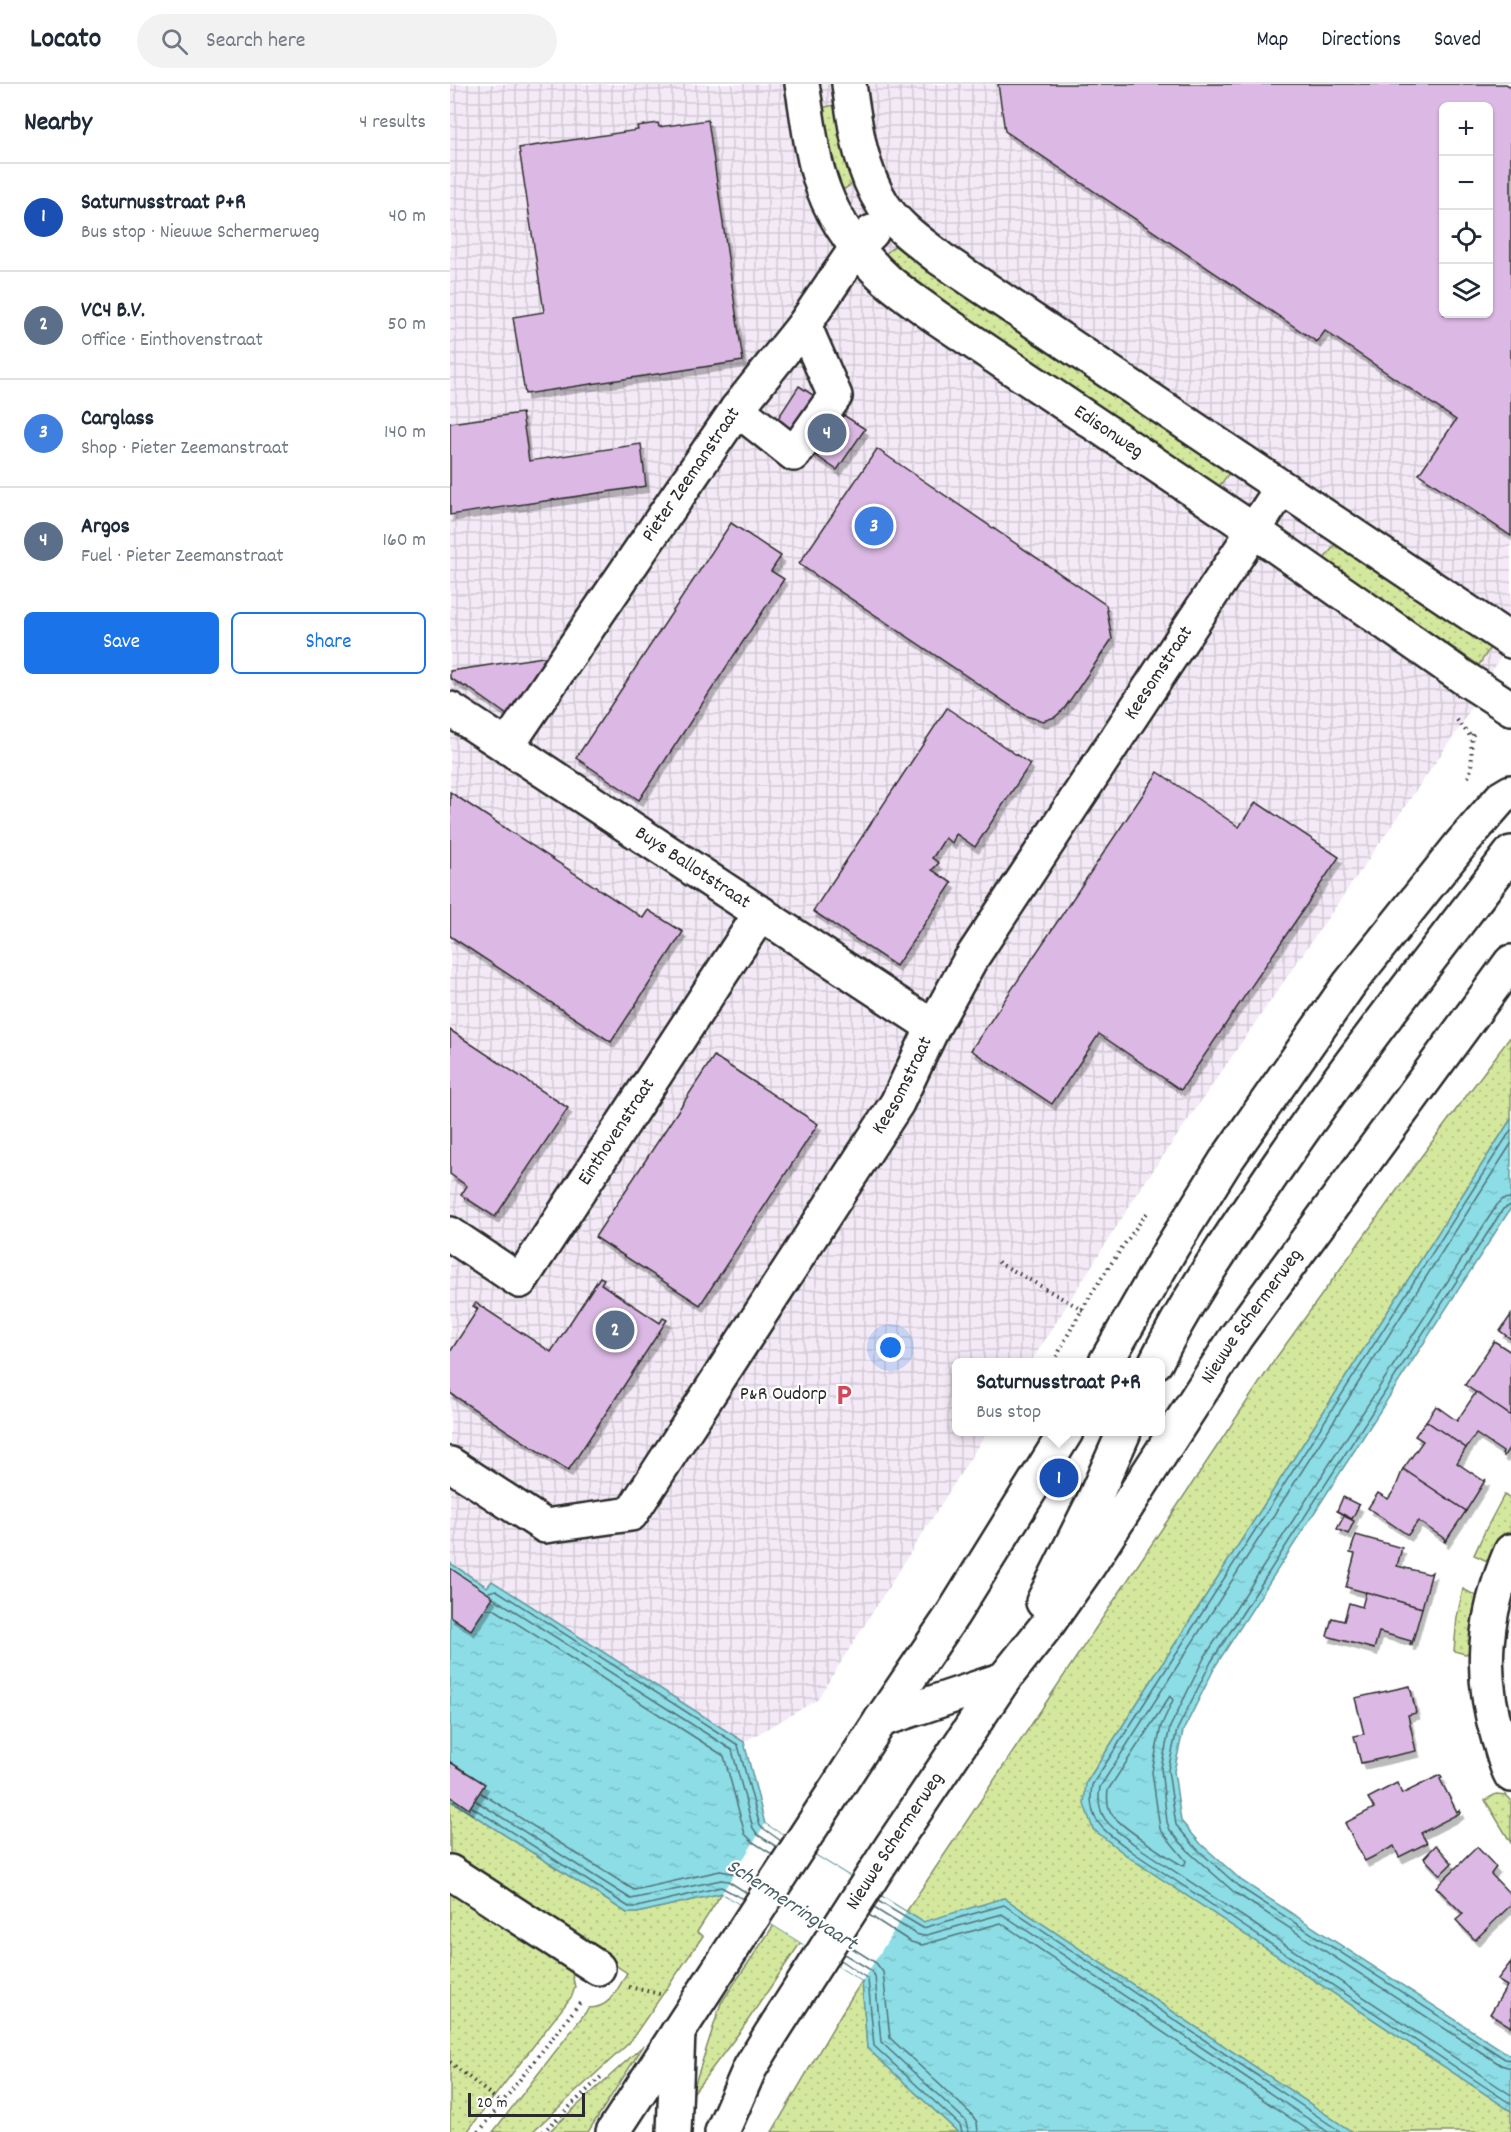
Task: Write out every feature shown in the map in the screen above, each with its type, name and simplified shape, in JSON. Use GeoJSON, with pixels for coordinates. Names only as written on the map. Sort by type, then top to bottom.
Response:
{"type":"FeatureCollection","features":[{"type":"Feature","properties":{"kind":"street","name":"Edisonweg"},"geometry":{"type":"LineString","coordinates":[[802,84],[814,160],[823,189],[857,247],[889,282],[936,317],[1253,530],[1464,678],[1511,708]]}},
{"type":"Feature","properties":{"kind":"street"},"geometry":{"type":"LineString","coordinates":[[849,84],[862,159],[871,183],[890,214],[920,243],[1281,489],[1511,641]]}},
{"type":"Feature","properties":{"kind":"street","name":"Pieter Zeemanstraat"},"geometry":{"type":"LineString","coordinates":[[507,746],[737,409],[804,325],[857,247],[890,214]]}},
{"type":"Feature","properties":{"kind":"street"},"geometry":{"type":"LineString","coordinates":[[737,409],[794,454],[835,396],[804,325]]}},
{"type":"Feature","properties":{"kind":"street","name":"Keesomstraat"},"geometry":{"type":"LineString","coordinates":[[450,1464],[544,1526],[631,1515],[897,1103],[933,1027],[969,962],[1281,489]]}},
{"type":"Feature","properties":{"kind":"street","name":"Buys Ballotstraat"},"geometry":{"type":"LineString","coordinates":[[450,709],[933,1027]]}},
{"type":"Feature","properties":{"kind":"street"},"geometry":{"type":"LineString","coordinates":[[1108,1358],[1172,1247],[1225,1162],[1350,983],[1461,844],[1501,798],[1511,792]]}},
{"type":"Feature","properties":{"kind":"street"},"geometry":{"type":"LineString","coordinates":[[1158,1358],[1195,1292],[1275,1170],[1359,1051],[1511,853]]}},
{"type":"Feature","properties":{"kind":"street","name":"Einthovenstraat"},"geometry":{"type":"LineString","coordinates":[[450,1234],[520,1281],[761,913]]}},
{"type":"Feature","properties":{"kind":"street","name":"Nieuwe Schermerweg"},"geometry":{"type":"LineString","coordinates":[[697,2132],[750,2068],[891,1847],[1004,1678],[1047,1625],[1089,1565],[1236,1337],[1511,962]]}},
{"type":"Feature","properties":{"kind":"street"},"geometry":{"type":"LineString","coordinates":[[613,2132],[881,1720],[953,1614],[1063,1436]]}},
{"type":"Feature","properties":{"kind":"street","name":"Nieuwe Schermerweg"},"geometry":{"type":"LineString","coordinates":[[1004,1678],[1092,1503],[1122,1436]]}},
{"type":"Feature","properties":{"kind":"street"},"geometry":{"type":"LineString","coordinates":[[1511,1551],[1497,1582],[1488,1629],[1486,1671],[1492,1717],[1511,1775]]}},
{"type":"Feature","properties":{"kind":"street"},"geometry":{"type":"LineString","coordinates":[[881,1720],[1004,1678]]}},
{"type":"Feature","properties":{"kind":"street"},"geometry":{"type":"LineString","coordinates":[[450,1872],[611,1977]]}},
{"type":"Feature","properties":{"kind":"street"},"geometry":{"type":"LineString","coordinates":[[674,2132],[678,2030]]}},
{"type":"Feature","properties":{"kind":"street","name":"Nieuwe Schermerweg"},"geometry":{"type":"LineString","coordinates":[[722,2132],[750,2068]]}},
{"type":"Feature","properties":{"kind":"path"},"geometry":{"type":"LineString","coordinates":[[998,1262],[1083,1310]]}},
{"type":"Feature","properties":{"kind":"path"},"geometry":{"type":"LineString","coordinates":[[479,2132],[597,1980],[611,1977],[658,1994]]}},
{"type":"Feature","properties":{"kind":"path"},"geometry":{"type":"LineString","coordinates":[[450,2062],[502,2104]]}},
{"type":"Feature","properties":{"kind":"shaded area"},"geometry":{"type":"Polygon","coordinates":[[[450,84],[1511,84],[1511,639],[1460,727],[1141,1188],[1034,1358],[952,1358],[952,1436],[984,1436],[817,1700],[744,1742],[493,1581],[487,1587],[450,1562],[450,84]]]}},
{"type":"Feature","properties":{"kind":"green space"},"geometry":{"type":"Polygon","coordinates":[[[839,104],[859,180],[838,193],[817,109],[839,104]]]}},
{"type":"Feature","properties":{"kind":"green space"},"geometry":{"type":"Polygon","coordinates":[[[900,241],[1232,469],[1216,491],[882,257],[900,241]]]}},
{"type":"Feature","properties":{"kind":"green space"},"geometry":{"type":"Polygon","coordinates":[[[1339,540],[1491,646],[1479,665],[1323,560],[1339,540]]]}},
{"type":"Feature","properties":{"kind":"green space"},"geometry":{"type":"Polygon","coordinates":[[[1511,1036],[1511,1119],[1086,1783],[1093,1829],[1130,1858],[1511,2111],[1511,2132],[1352,2132],[1004,1898],[923,1923],[906,1912],[1276,1358],[1511,1036]]]}},
{"type":"Feature","properties":{"kind":"green space"},"geometry":{"type":"Polygon","coordinates":[[[1504,1495],[1511,1499],[1511,1530],[1499,1555],[1490,1561],[1485,1560],[1474,1555],[1504,1495]]]}},
{"type":"Feature","properties":{"kind":"green space"},"geometry":{"type":"Polygon","coordinates":[[[1463,1589],[1480,1598],[1471,1653],[1465,1654],[1454,1651],[1457,1617],[1463,1589]]]}},
{"type":"Feature","properties":{"kind":"green space"},"geometry":{"type":"Polygon","coordinates":[[[1496,1794],[1506,1795],[1511,1800],[1511,1843],[1485,1800],[1496,1794]]]}},
{"type":"Feature","properties":{"kind":"green space"},"geometry":{"type":"Polygon","coordinates":[[[450,1800],[627,1913],[637,1913],[722,1893],[697,1932],[703,1936],[629,2043],[532,2132],[493,2132],[589,2008],[603,2005],[608,2001],[627,1973],[450,1853],[450,1800]]]}},
{"type":"Feature","properties":{"kind":"green space"},"geometry":{"type":"Polygon","coordinates":[[[450,1878],[569,1960],[575,1987],[572,1996],[467,2132],[450,2132],[450,1878]]]}},
{"type":"Feature","properties":{"kind":"green space"},"geometry":{"type":"Polygon","coordinates":[[[774,1925],[801,1942],[742,2029],[691,2096],[721,2003],[774,1925]]]}},
{"type":"Feature","properties":{"kind":"green space"},"geometry":{"type":"Polygon","coordinates":[[[862,1981],[867,2048],[958,2132],[772,2132],[862,1981]]]}},
{"type":"Feature","properties":{"kind":"green space"},"geometry":{"type":"Polygon","coordinates":[[[644,2045],[588,2132],[549,2132],[558,2123],[644,2045]]]}},
{"type":"Feature","properties":{"kind":"water"},"geometry":{"type":"Polygon","coordinates":[[[1511,1119],[1511,1208],[1216,1665],[1183,1731],[1174,1771],[1181,1821],[1201,1844],[1242,1881],[1511,2056],[1511,2111],[1130,1858],[1093,1829],[1084,1804],[1086,1783],[1511,1119]]]}},
{"type":"Feature","properties":{"kind":"water","name":"Schermerringvaart"},"geometry":{"type":"Polygon","coordinates":[[[450,1563],[487,1587],[492,1581],[744,1742],[765,1824],[923,1922],[1004,1898],[1352,2132],[958,2132],[867,2048],[862,1981],[722,1893],[637,1913],[627,1913],[450,1800],[450,1563]]]}},
{"type":"Feature","properties":{"kind":"pier"},"geometry":{"type":"Polygon","coordinates":[[[765,1824],[906,1912],[862,1981],[722,1893],[765,1824]]]}},
{"type":"Feature","properties":{"kind":"building"},"geometry":{"type":"Polygon","coordinates":[[[998,84],[1506,84],[1511,87],[1511,536],[1419,474],[1456,420],[1325,331],[1317,342],[1005,131],[998,84]]]}},
{"type":"Feature","properties":{"kind":"building"},"geometry":{"type":"Polygon","coordinates":[[[708,120],[743,361],[525,394],[513,317],[544,312],[519,148],[638,130],[637,126],[658,123],[659,127],[708,120]]]}},
{"type":"Feature","properties":{"kind":"building"},"geometry":{"type":"Polygon","coordinates":[[[799,386],[865,429],[837,470],[773,426],[799,386]]]}},
{"type":"Feature","properties":{"kind":"building"},"geometry":{"type":"Polygon","coordinates":[[[522,413],[529,461],[641,444],[646,486],[450,515],[450,423],[522,413]]]}},
{"type":"Feature","properties":{"kind":"building"},"geometry":{"type":"Polygon","coordinates":[[[877,449],[1106,605],[1112,639],[1064,709],[1055,717],[1043,721],[1026,716],[799,564],[877,449]]]}},
{"type":"Feature","properties":{"kind":"building"},"geometry":{"type":"Polygon","coordinates":[[[731,523],[781,556],[771,571],[784,579],[639,800],[576,758],[731,523]]]}},
{"type":"Feature","properties":{"kind":"building"},"geometry":{"type":"Polygon","coordinates":[[[550,656],[522,693],[524,694],[510,717],[466,686],[450,678],[450,671],[550,656]]]}},
{"type":"Feature","properties":{"kind":"building"},"geometry":{"type":"Polygon","coordinates":[[[947,708],[1030,764],[975,847],[956,834],[952,843],[945,838],[932,858],[939,863],[932,870],[952,883],[896,966],[813,911],[947,708]]]}},
{"type":"Feature","properties":{"kind":"building"},"geometry":{"type":"Polygon","coordinates":[[[1158,772],[1239,827],[1256,802],[1339,857],[1181,1090],[1099,1034],[1052,1104],[971,1050],[1158,772]]]}},
{"type":"Feature","properties":{"kind":"building"},"geometry":{"type":"Polygon","coordinates":[[[450,792],[643,918],[648,910],[683,932],[611,1042],[450,936],[450,792]]]}},
{"type":"Feature","properties":{"kind":"building"},"geometry":{"type":"Polygon","coordinates":[[[450,1030],[568,1108],[495,1217],[461,1195],[467,1186],[450,1174],[450,1030]]]}},
{"type":"Feature","properties":{"kind":"building"},"geometry":{"type":"Polygon","coordinates":[[[714,1056],[818,1124],[700,1305],[595,1237],[714,1056]]]}},
{"type":"Feature","properties":{"kind":"building"},"geometry":{"type":"Polygon","coordinates":[[[600,1277],[604,1279],[601,1284],[660,1323],[663,1318],[667,1320],[568,1471],[450,1393],[450,1352],[478,1309],[473,1306],[476,1303],[551,1352],[600,1277]]]}},
{"type":"Feature","properties":{"kind":"building"},"geometry":{"type":"Polygon","coordinates":[[[1511,1315],[1511,1339],[1500,1331],[1511,1315]]]}},
{"type":"Feature","properties":{"kind":"building"},"geometry":{"type":"Polygon","coordinates":[[[1494,1341],[1511,1352],[1511,1416],[1465,1385],[1494,1341]]]}},
{"type":"Feature","properties":{"kind":"building"},"geometry":{"type":"Polygon","coordinates":[[[1476,1392],[1511,1416],[1511,1445],[1504,1456],[1503,1452],[1476,1434],[1466,1448],[1426,1421],[1436,1406],[1457,1421],[1476,1392]]]}},
{"type":"Feature","properties":{"kind":"building"},"geometry":{"type":"Polygon","coordinates":[[[1426,1421],[1466,1448],[1457,1463],[1484,1481],[1486,1479],[1466,1511],[1403,1469],[1423,1441],[1415,1436],[1426,1421]]]}},
{"type":"Feature","properties":{"kind":"building"},"geometry":{"type":"Polygon","coordinates":[[[1403,1469],[1466,1511],[1445,1542],[1445,1539],[1418,1521],[1408,1535],[1368,1508],[1378,1493],[1388,1499],[1403,1469]]]}},
{"type":"Feature","properties":{"kind":"building"},"geometry":{"type":"Polygon","coordinates":[[[1343,1497],[1359,1505],[1352,1519],[1337,1511],[1343,1497]]]}},
{"type":"Feature","properties":{"kind":"building"},"geometry":{"type":"Polygon","coordinates":[[[1344,1516],[1354,1521],[1348,1534],[1337,1529],[1344,1516]]]}},
{"type":"Feature","properties":{"kind":"building"},"geometry":{"type":"Polygon","coordinates":[[[1356,1535],[1402,1548],[1397,1566],[1429,1574],[1432,1572],[1422,1608],[1346,1587],[1355,1554],[1350,1553],[1356,1535]]]}},
{"type":"Feature","properties":{"kind":"building"},"geometry":{"type":"Polygon","coordinates":[[[450,1568],[493,1597],[471,1630],[450,1616],[450,1568]]]}},
{"type":"Feature","properties":{"kind":"building"},"geometry":{"type":"Polygon","coordinates":[[[1366,1592],[1422,1608],[1412,1644],[1410,1644],[1411,1641],[1379,1632],[1374,1649],[1327,1636],[1332,1618],[1344,1621],[1349,1603],[1362,1607],[1366,1592]]]}},
{"type":"Feature","properties":{"kind":"building"},"geometry":{"type":"Polygon","coordinates":[[[1410,1686],[1416,1713],[1408,1715],[1416,1751],[1361,1763],[1354,1736],[1364,1734],[1355,1698],[1410,1686]]]}},
{"type":"Feature","properties":{"kind":"building"},"geometry":{"type":"Polygon","coordinates":[[[450,1762],[485,1784],[469,1809],[450,1796],[450,1762]]]}},
{"type":"Feature","properties":{"kind":"building"},"geometry":{"type":"Polygon","coordinates":[[[1440,1775],[1457,1812],[1459,1810],[1460,1813],[1421,1833],[1427,1843],[1399,1857],[1394,1846],[1365,1861],[1345,1823],[1374,1808],[1368,1798],[1395,1784],[1397,1783],[1402,1794],[1440,1775]]]}},
{"type":"Feature","properties":{"kind":"building"},"geometry":{"type":"Polygon","coordinates":[[[1436,1845],[1452,1863],[1440,1875],[1424,1858],[1436,1845]]]}},
{"type":"Feature","properties":{"kind":"building"},"geometry":{"type":"Polygon","coordinates":[[[1477,1847],[1496,1867],[1491,1874],[1511,1895],[1511,1905],[1475,1940],[1456,1920],[1463,1914],[1436,1887],[1477,1847]]]}},
{"type":"Feature","properties":{"kind":"building"},"geometry":{"type":"Polygon","coordinates":[[[1511,1962],[1511,2027],[1490,2014],[1507,1986],[1497,1980],[1511,1962]]]}},
{"type":"Feature","properties":{"kind":"place","name":"Argos"},"geometry":{"type":"Point","coordinates":[827,433]}},
{"type":"Feature","properties":{"kind":"place","name":"Carglass"},"geometry":{"type":"Point","coordinates":[874,526]}},
{"type":"Feature","properties":{"kind":"place","name":"VC4 B.V."},"geometry":{"type":"Point","coordinates":[615,1330]}},
{"type":"Feature","properties":{"kind":"place","name":"P&R Oudorp"},"geometry":{"type":"Point","coordinates":[844,1395]}},
{"type":"Feature","properties":{"kind":"place","name":"Saturnusstraat P+R"},"geometry":{"type":"Point","coordinates":[1059,1478]}}]}
